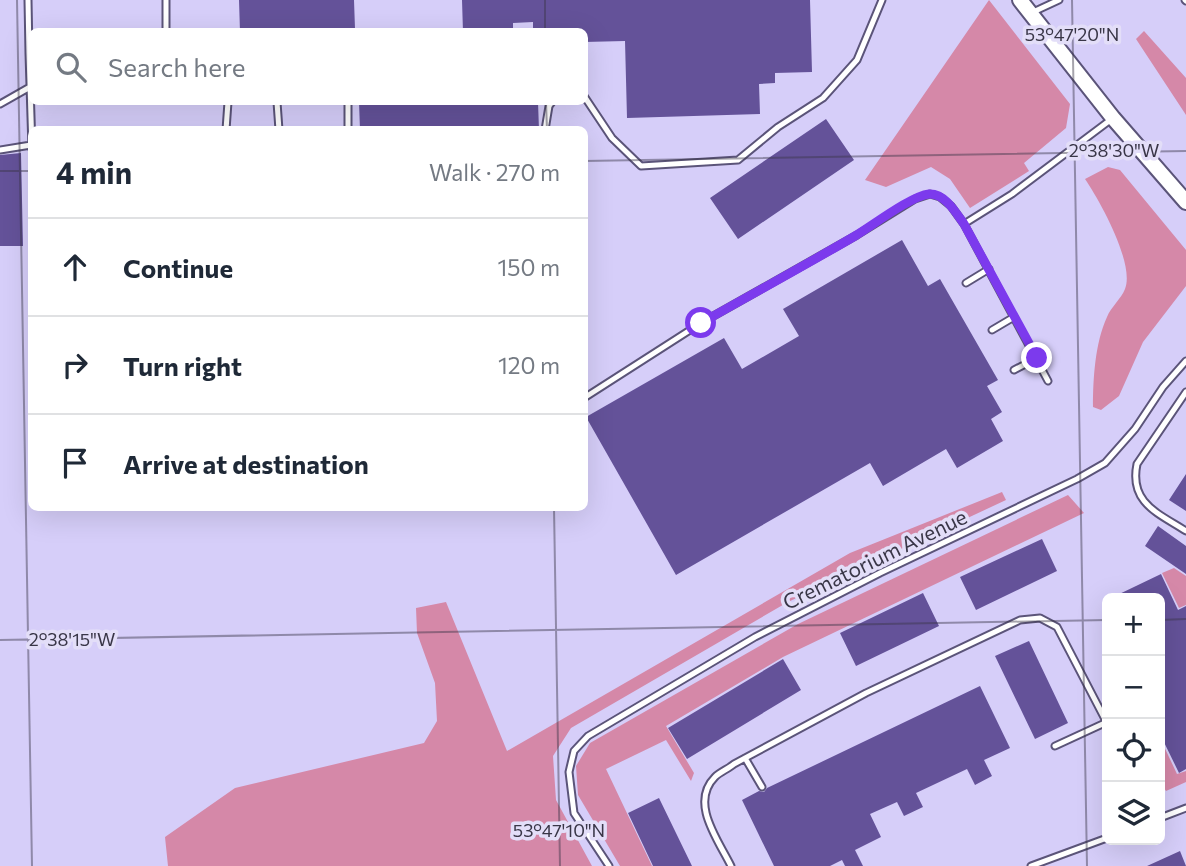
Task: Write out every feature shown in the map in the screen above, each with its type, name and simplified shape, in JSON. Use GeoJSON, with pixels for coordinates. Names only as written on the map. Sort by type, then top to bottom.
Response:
{"type":"FeatureCollection","features":[{"type":"Feature","properties":{"kind":"main road"},"geometry":{"type":"LineString","coordinates":[[1020,0],[1113,118],[1186,202]]}},
{"type":"Feature","properties":{"kind":"lane"},"geometry":{"type":"LineString","coordinates":[[28,0],[29,28]]}},
{"type":"Feature","properties":{"kind":"lane"},"geometry":{"type":"LineString","coordinates":[[166,0],[166,28]]}},
{"type":"Feature","properties":{"kind":"lane"},"geometry":{"type":"LineString","coordinates":[[588,102],[612,138],[641,166],[738,160],[778,127],[823,98],[857,60],[883,0]]}},
{"type":"Feature","properties":{"kind":"lane"},"geometry":{"type":"LineString","coordinates":[[1031,13],[1059,0]]}},
{"type":"Feature","properties":{"kind":"lane"},"geometry":{"type":"LineString","coordinates":[[0,104],[28,88]]}},
{"type":"Feature","properties":{"kind":"lane"},"geometry":{"type":"LineString","coordinates":[[31,105],[31,126]]}},
{"type":"Feature","properties":{"kind":"lane"},"geometry":{"type":"LineString","coordinates":[[226,126],[228,105]]}},
{"type":"Feature","properties":{"kind":"lane"},"geometry":{"type":"LineString","coordinates":[[277,105],[279,126]]}},
{"type":"Feature","properties":{"kind":"lane"},"geometry":{"type":"LineString","coordinates":[[348,105],[348,126]]}},
{"type":"Feature","properties":{"kind":"lane"},"geometry":{"type":"LineString","coordinates":[[546,126],[550,105]]}},
{"type":"Feature","properties":{"kind":"lane"},"geometry":{"type":"LineString","coordinates":[[964,224],[1012,194],[1113,118]]}},
{"type":"Feature","properties":{"kind":"lane"},"geometry":{"type":"LineString","coordinates":[[0,150],[28,147]]}},
{"type":"Feature","properties":{"kind":"lane"},"geometry":{"type":"LineString","coordinates":[[588,395],[701,323],[915,199],[930,194],[940,197],[951,206],[964,224],[1048,381]]}},
{"type":"Feature","properties":{"kind":"lane"},"geometry":{"type":"LineString","coordinates":[[966,283],[989,270]]}},
{"type":"Feature","properties":{"kind":"lane"},"geometry":{"type":"LineString","coordinates":[[992,330],[1014,317]]}},
{"type":"Feature","properties":{"kind":"lane"},"geometry":{"type":"LineString","coordinates":[[1014,370],[1037,358]]}},
{"type":"Feature","properties":{"kind":"lane","name":"Crematorium Avenue"},"geometry":{"type":"LineString","coordinates":[[609,866],[574,813],[569,772],[574,751],[588,736],[755,637],[880,573],[1077,480],[1105,463],[1135,429],[1163,387],[1186,361]]}},
{"type":"Feature","properties":{"kind":"lane"},"geometry":{"type":"LineString","coordinates":[[1186,392],[1137,464],[1135,486],[1145,503],[1186,531]]}},
{"type":"Feature","properties":{"kind":"lane"},"geometry":{"type":"LineString","coordinates":[[731,866],[704,810],[705,796],[715,777],[866,693],[1020,620],[1040,618],[1057,627],[1105,719]]}},
{"type":"Feature","properties":{"kind":"lane"},"geometry":{"type":"LineString","coordinates":[[1055,746],[1102,725]]}},
{"type":"Feature","properties":{"kind":"lane"},"geometry":{"type":"LineString","coordinates":[[746,758],[762,787]]}},
{"type":"Feature","properties":{"kind":"lane"},"geometry":{"type":"LineString","coordinates":[[1165,816],[1186,808]]}},
{"type":"Feature","properties":{"kind":"lane"},"geometry":{"type":"LineString","coordinates":[[1031,866],[1102,840]]}},
{"type":"Feature","properties":{"kind":"shaded area"},"geometry":{"type":"Polygon","coordinates":[[[989,0],[1070,104],[1066,128],[1024,163],[1029,171],[970,208],[950,179],[931,167],[886,187],[865,180],[989,0]]]}},
{"type":"Feature","properties":{"kind":"shaded area"},"geometry":{"type":"Polygon","coordinates":[[[1144,31],[1186,78],[1186,115],[1136,39],[1144,31]]]}},
{"type":"Feature","properties":{"kind":"shaded area"},"geometry":{"type":"Polygon","coordinates":[[[1108,167],[1120,170],[1186,250],[1186,286],[1143,342],[1119,396],[1101,410],[1093,407],[1097,350],[1107,317],[1123,293],[1127,278],[1121,249],[1085,179],[1108,167]]]}},
{"type":"Feature","properties":{"kind":"shaded area"},"geometry":{"type":"Polygon","coordinates":[[[1002,492],[1006,500],[788,602],[571,728],[553,756],[556,800],[592,866],[168,866],[165,837],[235,788],[424,743],[437,721],[435,683],[417,633],[416,608],[446,602],[507,751],[850,553],[1002,492]]]}},
{"type":"Feature","properties":{"kind":"shaded area"},"geometry":{"type":"Polygon","coordinates":[[[1068,495],[1084,513],[783,657],[666,726],[694,773],[691,781],[666,740],[606,769],[652,866],[620,866],[578,795],[576,766],[590,743],[798,624],[1068,495]]]}},
{"type":"Feature","properties":{"kind":"shaded area"},"geometry":{"type":"Polygon","coordinates":[[[1174,568],[1186,576],[1186,605],[1179,608],[1162,573],[1174,568]]]}},
{"type":"Feature","properties":{"kind":"shaded area"},"geometry":{"type":"Polygon","coordinates":[[[1165,749],[1177,774],[1186,771],[1186,782],[1166,791],[1165,749]]]}},
{"type":"Feature","properties":{"kind":"building"},"geometry":{"type":"Polygon","coordinates":[[[239,0],[354,0],[355,28],[240,28],[239,0]]]}},
{"type":"Feature","properties":{"kind":"building"},"geometry":{"type":"Polygon","coordinates":[[[462,0],[810,0],[812,72],[775,73],[775,83],[759,84],[760,114],[627,118],[625,41],[588,42],[588,28],[533,28],[533,22],[513,23],[513,28],[463,28],[462,0]]]}},
{"type":"Feature","properties":{"kind":"building"},"geometry":{"type":"Polygon","coordinates":[[[359,105],[538,105],[539,126],[360,126],[359,105]]]}},
{"type":"Feature","properties":{"kind":"building"},"geometry":{"type":"Polygon","coordinates":[[[826,119],[854,160],[738,239],[710,198],[826,119]]]}},
{"type":"Feature","properties":{"kind":"building"},"geometry":{"type":"Polygon","coordinates":[[[21,153],[23,246],[0,246],[0,155],[21,153]]]}},
{"type":"Feature","properties":{"kind":"building"},"geometry":{"type":"Polygon","coordinates":[[[902,240],[928,286],[940,279],[998,380],[987,386],[1002,412],[991,419],[1003,441],[957,468],[946,449],[883,486],[870,463],[676,575],[588,421],[588,416],[724,338],[742,369],[799,336],[783,309],[902,240]]]}},
{"type":"Feature","properties":{"kind":"building"},"geometry":{"type":"Polygon","coordinates":[[[1186,474],[1186,511],[1169,500],[1186,474]]]}},
{"type":"Feature","properties":{"kind":"building"},"geometry":{"type":"Polygon","coordinates":[[[1158,526],[1186,546],[1186,574],[1145,546],[1158,526]]]}},
{"type":"Feature","properties":{"kind":"building"},"geometry":{"type":"Polygon","coordinates":[[[1042,539],[1057,571],[976,610],[960,577],[1042,539]]]}},
{"type":"Feature","properties":{"kind":"building"},"geometry":{"type":"Polygon","coordinates":[[[1161,574],[1178,610],[1186,606],[1186,769],[1179,773],[1165,744],[1165,593],[1121,593],[1161,574]]]}},
{"type":"Feature","properties":{"kind":"building"},"geometry":{"type":"Polygon","coordinates":[[[923,593],[939,626],[856,666],[840,633],[923,593]]]}},
{"type":"Feature","properties":{"kind":"building"},"geometry":{"type":"Polygon","coordinates":[[[1029,641],[1068,723],[1035,739],[995,656],[1029,641]]]}},
{"type":"Feature","properties":{"kind":"building"},"geometry":{"type":"Polygon","coordinates":[[[783,659],[801,690],[687,759],[668,728],[783,659]]]}},
{"type":"Feature","properties":{"kind":"building"},"geometry":{"type":"Polygon","coordinates":[[[980,686],[1010,748],[984,760],[992,776],[975,785],[967,769],[916,793],[923,807],[904,816],[897,802],[870,814],[881,837],[855,850],[863,866],[845,866],[842,860],[830,866],[774,866],[742,800],[759,791],[764,792],[767,788],[980,686]]]}},
{"type":"Feature","properties":{"kind":"building"},"geometry":{"type":"Polygon","coordinates":[[[659,798],[692,866],[653,866],[628,813],[659,798]]]}},
{"type":"Feature","properties":{"kind":"building"},"geometry":{"type":"Polygon","coordinates":[[[1180,851],[1186,866],[1147,866],[1180,851]]]}},
{"type":"Feature","properties":{"kind":"route"},"geometry":{"type":"LineString","coordinates":[[701,323],[915,199],[930,194],[940,197],[951,206],[964,224],[1037,358]]}}]}
